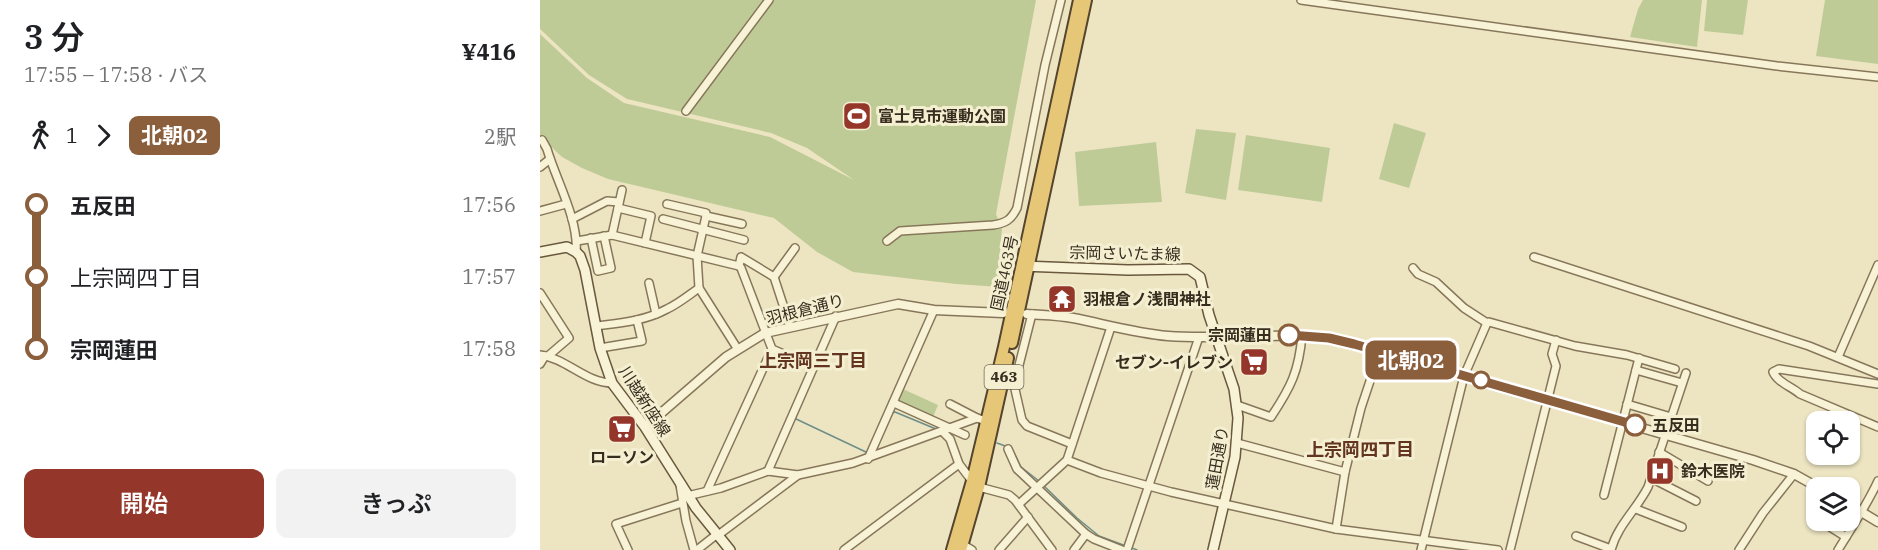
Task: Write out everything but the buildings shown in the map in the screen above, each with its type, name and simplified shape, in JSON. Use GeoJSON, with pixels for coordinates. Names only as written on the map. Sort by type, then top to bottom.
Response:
{"type":"FeatureCollection","features":[{"type":"Feature","properties":{"kind":"highway","name":"国道463号"},"geometry":{"type":"LineString","coordinates":[[1069,63],[1079,0]]}},
{"type":"Feature","properties":{"kind":"highway","name":"国道463号"},"geometry":{"type":"LineString","coordinates":[[962,549],[1069,63],[1086,0]]}},
{"type":"Feature","properties":{"kind":"highway","name":"国道463号"},"geometry":{"type":"LineString","coordinates":[[975,484],[981,419],[1024,267]]}},
{"type":"Feature","properties":{"kind":"main road"},"geometry":{"type":"LineString","coordinates":[[540,252],[561,247],[576,252]]}},
{"type":"Feature","properties":{"kind":"main road","name":"川越新座線"},"geometry":{"type":"LineString","coordinates":[[576,252],[583,262],[600,348],[612,383],[645,427],[680,484],[685,499],[730,550]]}},
{"type":"Feature","properties":{"kind":"main road","name":"宗岡さいたま線"},"geometry":{"type":"LineString","coordinates":[[1024,267],[1189,269],[1200,277],[1216,338]]}},
{"type":"Feature","properties":{"kind":"main road","name":"蓮田通り"},"geometry":{"type":"LineString","coordinates":[[1213,550],[1237,443],[1237,405],[1232,382],[1216,338]]}},
{"type":"Feature","properties":{"kind":"street"},"geometry":{"type":"LineString","coordinates":[[687,111],[769,0]]}},
{"type":"Feature","properties":{"kind":"street"},"geometry":{"type":"LineString","coordinates":[[887,241],[900,231],[993,225],[1008,221],[1012,217],[1017,208],[1045,65],[1061,0]]}},
{"type":"Feature","properties":{"kind":"street"},"geometry":{"type":"LineString","coordinates":[[1301,0],[1777,66],[1878,77]]}},
{"type":"Feature","properties":{"kind":"street"},"geometry":{"type":"LineString","coordinates":[[542,141],[572,219],[577,241],[576,252]]}},
{"type":"Feature","properties":{"kind":"street"},"geometry":{"type":"LineString","coordinates":[[540,167],[550,159]]}},
{"type":"Feature","properties":{"kind":"street"},"geometry":{"type":"LineString","coordinates":[[612,235],[622,190]]}},
{"type":"Feature","properties":{"kind":"street"},"geometry":{"type":"LineString","coordinates":[[572,219],[607,201],[651,216],[645,243]]}},
{"type":"Feature","properties":{"kind":"street"},"geometry":{"type":"LineString","coordinates":[[540,211],[566,204]]}},
{"type":"Feature","properties":{"kind":"street"},"geometry":{"type":"LineString","coordinates":[[667,204],[742,224]]}},
{"type":"Feature","properties":{"kind":"street"},"geometry":{"type":"LineString","coordinates":[[706,216],[697,256],[699,288],[737,348]]}},
{"type":"Feature","properties":{"kind":"street"},"geometry":{"type":"LineString","coordinates":[[663,219],[744,240]]}},
{"type":"Feature","properties":{"kind":"street"},"geometry":{"type":"LineString","coordinates":[[577,241],[612,235],[739,266]]}},
{"type":"Feature","properties":{"kind":"street"},"geometry":{"type":"LineString","coordinates":[[591,238],[598,271],[611,268],[604,236]]}},
{"type":"Feature","properties":{"kind":"street"},"geometry":{"type":"LineString","coordinates":[[774,278],[795,248]]}},
{"type":"Feature","properties":{"kind":"street"},"geometry":{"type":"LineString","coordinates":[[790,326],[774,278],[741,257],[739,266],[772,349],[814,367]]}},
{"type":"Feature","properties":{"kind":"street"},"geometry":{"type":"LineString","coordinates":[[1534,257],[1838,357],[1878,374]]}},
{"type":"Feature","properties":{"kind":"street"},"geometry":{"type":"LineString","coordinates":[[1838,357],[1878,265]]}},
{"type":"Feature","properties":{"kind":"street"},"geometry":{"type":"LineString","coordinates":[[1413,268],[1418,274],[1436,282],[1464,308],[1487,323],[1575,346],[1639,358],[1675,369]]}},
{"type":"Feature","properties":{"kind":"street"},"geometry":{"type":"LineString","coordinates":[[649,283],[656,314]]}},
{"type":"Feature","properties":{"kind":"street"},"geometry":{"type":"LineString","coordinates":[[596,326],[638,320],[656,314],[668,309],[699,288]]}},
{"type":"Feature","properties":{"kind":"street"},"geometry":{"type":"LineString","coordinates":[[540,293],[569,338],[544,356],[540,364]]}},
{"type":"Feature","properties":{"kind":"street","name":"羽根倉通り"},"geometry":{"type":"LineString","coordinates":[[645,427],[737,348],[765,333],[898,304],[934,310],[1003,313]]}},
{"type":"Feature","properties":{"kind":"street"},"geometry":{"type":"LineString","coordinates":[[868,459],[934,310]]}},
{"type":"Feature","properties":{"kind":"street"},"geometry":{"type":"LineString","coordinates":[[1072,444],[1027,426],[1022,420],[1014,385],[1030,314],[1074,318],[1165,336],[1216,338],[1302,335],[1329,338],[1754,460],[1806,480]]}},
{"type":"Feature","properties":{"kind":"street"},"geometry":{"type":"LineString","coordinates":[[768,471],[836,316]]}},
{"type":"Feature","properties":{"kind":"street"},"geometry":{"type":"LineString","coordinates":[[600,348],[642,341],[638,320]]}},
{"type":"Feature","properties":{"kind":"street"},"geometry":{"type":"LineString","coordinates":[[1421,550],[1464,376],[1487,323]]}},
{"type":"Feature","properties":{"kind":"street"},"geometry":{"type":"LineString","coordinates":[[1019,504],[1067,460],[1111,327]]}},
{"type":"Feature","properties":{"kind":"street"},"geometry":{"type":"LineString","coordinates":[[1237,405],[1271,417],[1291,386],[1300,358],[1302,335]]}},
{"type":"Feature","properties":{"kind":"street"},"geometry":{"type":"LineString","coordinates":[[1127,550],[1199,337]]}},
{"type":"Feature","properties":{"kind":"street"},"geometry":{"type":"LineString","coordinates":[[1510,550],[1556,366],[1552,354],[1556,340]]}},
{"type":"Feature","properties":{"kind":"street"},"geometry":{"type":"LineString","coordinates":[[707,491],[772,349]]}},
{"type":"Feature","properties":{"kind":"street"},"geometry":{"type":"LineString","coordinates":[[1336,529],[1345,472],[1361,408],[1380,351]]}},
{"type":"Feature","properties":{"kind":"street"},"geometry":{"type":"LineString","coordinates":[[544,356],[555,358],[595,379],[612,383]]}},
{"type":"Feature","properties":{"kind":"street"},"geometry":{"type":"LineString","coordinates":[[1604,495],[1639,358]]}},
{"type":"Feature","properties":{"kind":"street"},"geometry":{"type":"LineString","coordinates":[[1878,384],[1779,369],[1773,372],[1776,378],[1800,394],[1878,427]]}},
{"type":"Feature","properties":{"kind":"street"},"geometry":{"type":"LineString","coordinates":[[1636,370],[1682,384]]}},
{"type":"Feature","properties":{"kind":"street"},"geometry":{"type":"LineString","coordinates":[[1576,536],[1611,550],[1616,533],[1636,508],[1651,478],[1686,373]]}},
{"type":"Feature","properties":{"kind":"street"},"geometry":{"type":"LineString","coordinates":[[894,403],[946,430],[965,435]]}},
{"type":"Feature","properties":{"kind":"street"},"geometry":{"type":"LineString","coordinates":[[950,404],[981,419]]}},
{"type":"Feature","properties":{"kind":"street"},"geometry":{"type":"LineString","coordinates":[[1627,405],[1671,417]]}},
{"type":"Feature","properties":{"kind":"street"},"geometry":{"type":"LineString","coordinates":[[627,550],[616,524],[768,471],[798,475],[868,459],[981,419]]}},
{"type":"Feature","properties":{"kind":"street"},"geometry":{"type":"LineString","coordinates":[[946,430],[959,464],[975,484],[1009,495],[1019,504],[1052,550]]}},
{"type":"Feature","properties":{"kind":"street"},"geometry":{"type":"LineString","coordinates":[[1237,443],[1345,472]]}},
{"type":"Feature","properties":{"kind":"street"},"geometry":{"type":"LineString","coordinates":[[1008,449],[1017,469],[1086,534],[1122,550]]}},
{"type":"Feature","properties":{"kind":"street"},"geometry":{"type":"LineString","coordinates":[[1659,452],[1708,481]]}},
{"type":"Feature","properties":{"kind":"street"},"geometry":{"type":"LineString","coordinates":[[1067,460],[1101,473],[1149,486],[1336,529],[1498,550]]}},
{"type":"Feature","properties":{"kind":"street"},"geometry":{"type":"LineString","coordinates":[[847,549],[959,464]]}},
{"type":"Feature","properties":{"kind":"street"},"geometry":{"type":"LineString","coordinates":[[1739,550],[1763,513],[1794,474]]}},
{"type":"Feature","properties":{"kind":"street"},"geometry":{"type":"LineString","coordinates":[[685,499],[696,550],[798,475]]}},
{"type":"Feature","properties":{"kind":"street"},"geometry":{"type":"LineString","coordinates":[[1651,478],[1696,501]]}},
{"type":"Feature","properties":{"kind":"street"},"geometry":{"type":"LineString","coordinates":[[1878,481],[1867,503],[1860,511],[1878,522]]}},
{"type":"Feature","properties":{"kind":"street"},"geometry":{"type":"LineString","coordinates":[[1636,508],[1682,527]]}},
{"type":"Feature","properties":{"kind":"street"},"geometry":{"type":"LineString","coordinates":[[999,550],[1028,517]]}},
{"type":"Feature","properties":{"kind":"street"},"geometry":{"type":"LineString","coordinates":[[1836,531],[1846,537]]}},
{"type":"Feature","properties":{"kind":"street"},"geometry":{"type":"LineString","coordinates":[[1838,550],[1849,531]]}},
{"type":"Feature","properties":{"kind":"street"},"geometry":{"type":"LineString","coordinates":[[1074,550],[1086,534]]}},
{"type":"Feature","properties":{"kind":"green space","name":"富士見市運動公園"},"geometry":{"type":"Polygon","coordinates":[[[540,0],[1036,0],[996,214],[1002,229],[998,273],[1000,287],[853,272],[817,252],[774,218],[608,179],[562,157],[540,136],[540,34],[587,78],[624,103],[770,137],[854,180],[807,148],[771,133],[627,99],[589,75],[540,29],[540,0]]]}},
{"type":"Feature","properties":{"kind":"green space"},"geometry":{"type":"Polygon","coordinates":[[[1643,0],[1702,0],[1697,47],[1630,37],[1643,0]]]}},
{"type":"Feature","properties":{"kind":"green space"},"geometry":{"type":"Polygon","coordinates":[[[1707,0],[1748,0],[1743,35],[1704,31],[1707,0]]]}},
{"type":"Feature","properties":{"kind":"green space"},"geometry":{"type":"Polygon","coordinates":[[[1825,0],[1878,0],[1878,64],[1816,56],[1825,0]]]}},
{"type":"Feature","properties":{"kind":"green space"},"geometry":{"type":"Polygon","coordinates":[[[1394,123],[1426,133],[1409,188],[1379,179],[1394,123]]]}},
{"type":"Feature","properties":{"kind":"green space"},"geometry":{"type":"Polygon","coordinates":[[[1196,129],[1236,133],[1226,200],[1185,193],[1196,129]]]}},
{"type":"Feature","properties":{"kind":"green space"},"geometry":{"type":"Polygon","coordinates":[[[1246,135],[1330,148],[1322,202],[1238,190],[1246,135]]]}},
{"type":"Feature","properties":{"kind":"green space"},"geometry":{"type":"Polygon","coordinates":[[[1156,142],[1162,202],[1079,206],[1075,152],[1156,142]]]}},
{"type":"Feature","properties":{"kind":"green space"},"geometry":{"type":"Polygon","coordinates":[[[903,389],[938,405],[933,417],[898,401],[903,389]]]}},
{"type":"Feature","properties":{"kind":"waterway"},"geometry":{"type":"LineString","coordinates":[[806,392],[818,366]]}},
{"type":"Feature","properties":{"kind":"waterway"},"geometry":{"type":"LineString","coordinates":[[892,413],[895,412],[936,429]]}},
{"type":"Feature","properties":{"kind":"waterway"},"geometry":{"type":"LineString","coordinates":[[794,418],[868,453]]}},
{"type":"Feature","properties":{"kind":"waterway"},"geometry":{"type":"LineString","coordinates":[[997,443],[1008,447]]}},
{"type":"Feature","properties":{"kind":"waterway"},"geometry":{"type":"LineString","coordinates":[[1012,449],[1021,467],[1039,481]]}},
{"type":"Feature","properties":{"kind":"waterway"},"geometry":{"type":"LineString","coordinates":[[1044,486],[1099,536],[1126,546]]}},
{"type":"Feature","properties":{"kind":"waterway"},"geometry":{"type":"LineString","coordinates":[[1132,548],[1137,550]]}},
{"type":"Feature","properties":{"kind":"bus line","name":"北朝02"},"geometry":{"type":"LineString","coordinates":[[1289,335],[1329,338],[1354,344],[1635,425]]}},
{"type":"Feature","properties":{"kind":"place","name":"富士見市運動公園"},"geometry":{"type":"Point","coordinates":[857,116]}},
{"type":"Feature","properties":{"kind":"place","name":"羽根倉ノ浅間神社"},"geometry":{"type":"Point","coordinates":[1062,299]}},
{"type":"Feature","properties":{"kind":"place","name":"宗岡蓮田"},"geometry":{"type":"Point","coordinates":[1289,335]}},
{"type":"Feature","properties":{"kind":"place","name":"セブン-イレブン"},"geometry":{"type":"Point","coordinates":[1254,362]}},
{"type":"Feature","properties":{"kind":"place","name":"五反田"},"geometry":{"type":"Point","coordinates":[1635,425]}},
{"type":"Feature","properties":{"kind":"place","name":"ローソン"},"geometry":{"type":"Point","coordinates":[622,429]}},
{"type":"Feature","properties":{"kind":"place","name":"鈴木医院"},"geometry":{"type":"Point","coordinates":[1660,471]}},
{"type":"Feature","properties":{"kind":"district","name":"上宗岡三丁目"},"geometry":{"type":"Point","coordinates":[813,361]}},
{"type":"Feature","properties":{"kind":"district","name":"上宗岡四丁目"},"geometry":{"type":"Point","coordinates":[1360,450]}}]}
